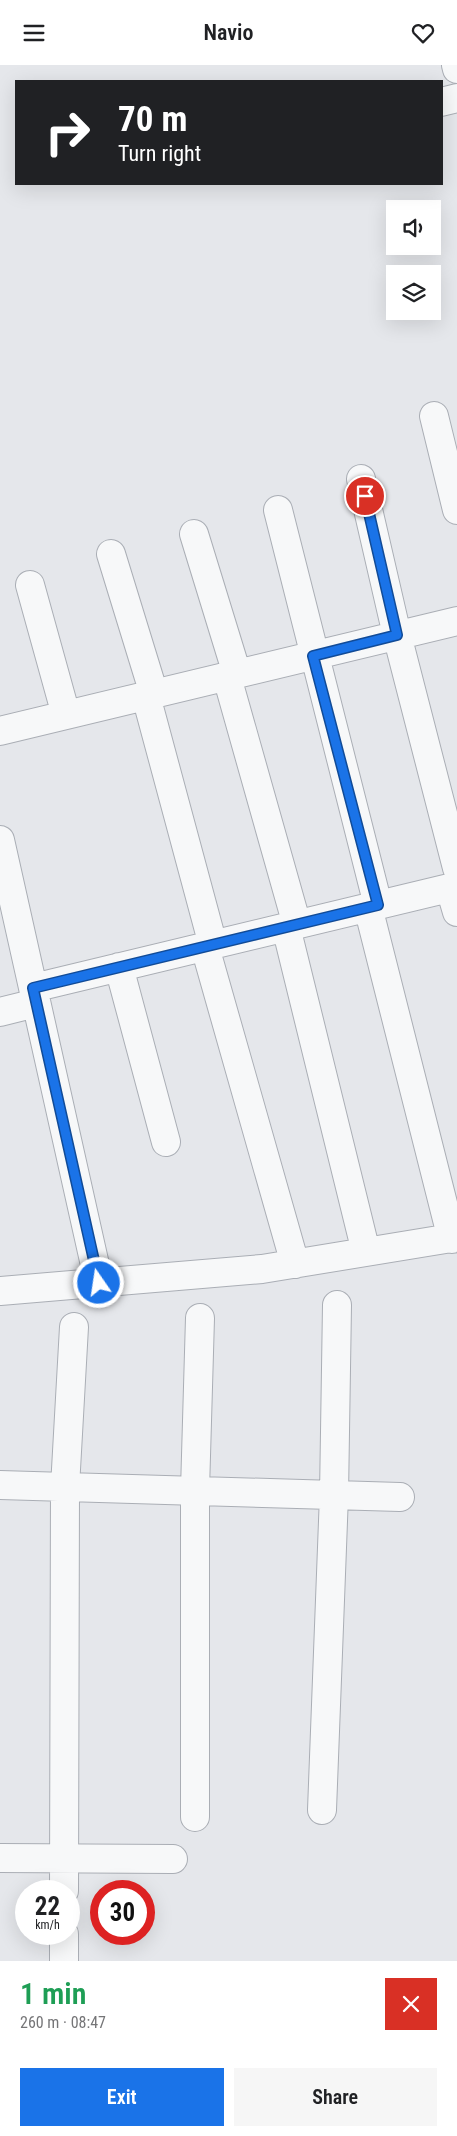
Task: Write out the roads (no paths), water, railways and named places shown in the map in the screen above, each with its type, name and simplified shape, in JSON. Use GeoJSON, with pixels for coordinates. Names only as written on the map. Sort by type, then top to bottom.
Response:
{"type":"FeatureCollection","features":[{"type":"Feature","properties":{"kind":"street"},"geometry":{"type":"LineString","coordinates":[[456,65],[457,69]]}},
{"type":"Feature","properties":{"kind":"street"},"geometry":{"type":"LineString","coordinates":[[443,102],[457,98]]}},
{"type":"Feature","properties":{"kind":"street"},"geometry":{"type":"LineString","coordinates":[[434,416],[457,510]]}},
{"type":"Feature","properties":{"kind":"street"},"geometry":{"type":"LineString","coordinates":[[0,1012],[35,996],[119,967],[373,906],[455,889],[361,479]]}},
{"type":"Feature","properties":{"kind":"street"},"geometry":{"type":"LineString","coordinates":[[0,1291],[262,1269],[454,1238],[278,510]]}},
{"type":"Feature","properties":{"kind":"street"},"geometry":{"type":"LineString","coordinates":[[194,535],[232,675],[366,1252]]}},
{"type":"Feature","properties":{"kind":"street"},"geometry":{"type":"LineString","coordinates":[[111,554],[150,695],[209,946],[295,1264]]}},
{"type":"Feature","properties":{"kind":"street"},"geometry":{"type":"LineString","coordinates":[[30,585],[66,715]]}},
{"type":"Feature","properties":{"kind":"street"},"geometry":{"type":"LineString","coordinates":[[0,731],[457,621]]}},
{"type":"Feature","properties":{"kind":"street"},"geometry":{"type":"LineString","coordinates":[[0,840],[99,1283]]}},
{"type":"Feature","properties":{"kind":"street"},"geometry":{"type":"LineString","coordinates":[[119,967],[166,1142]]}},
{"type":"Feature","properties":{"kind":"street"},"geometry":{"type":"LineString","coordinates":[[322,1811],[334,1495],[337,1305]]}},
{"type":"Feature","properties":{"kind":"street"},"geometry":{"type":"LineString","coordinates":[[195,1817],[195,1491],[200,1318]]}},
{"type":"Feature","properties":{"kind":"street"},"geometry":{"type":"LineString","coordinates":[[64,1880],[65,1487],[74,1327]]}},
{"type":"Feature","properties":{"kind":"street"},"geometry":{"type":"LineString","coordinates":[[0,1485],[400,1497]]}},
{"type":"Feature","properties":{"kind":"street"},"geometry":{"type":"LineString","coordinates":[[0,1858],[173,1859]]}},
{"type":"Feature","properties":{"kind":"street"},"geometry":{"type":"LineString","coordinates":[[64,1945],[64,1961]]}}]}
